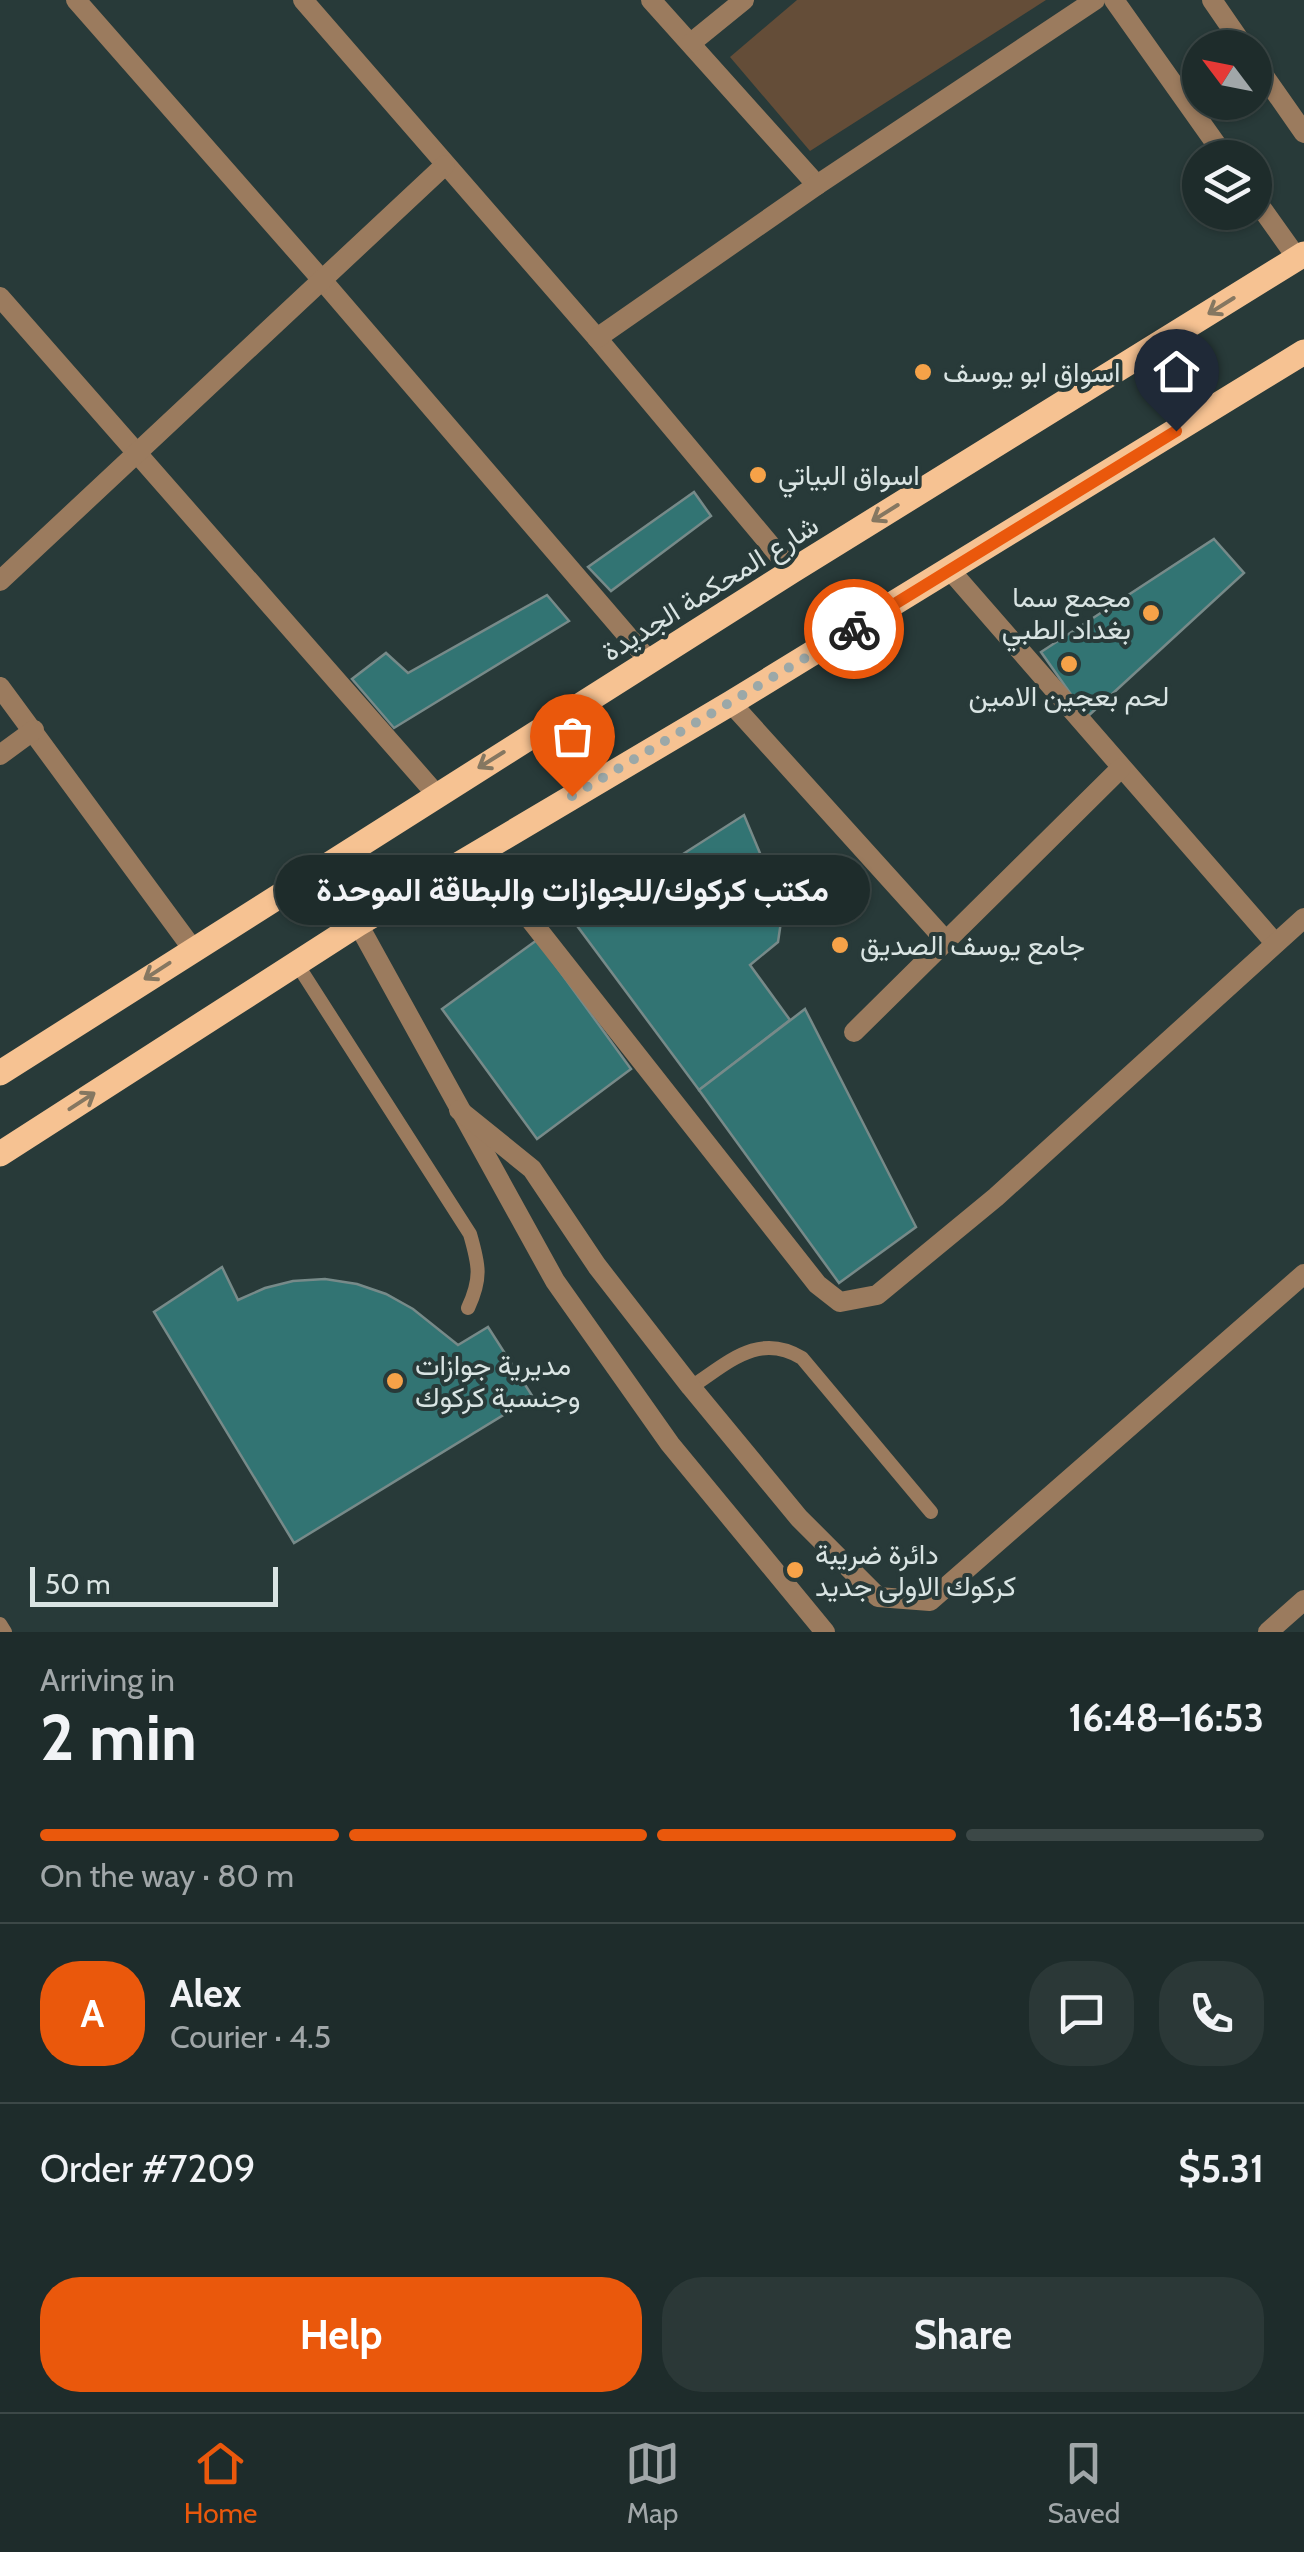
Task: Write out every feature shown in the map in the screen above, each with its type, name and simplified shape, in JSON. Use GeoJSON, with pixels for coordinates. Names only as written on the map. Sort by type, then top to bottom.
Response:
{"type":"FeatureCollection","features":[{"type":"Feature","properties":{"kind":"main road","name":"شارع المحكمة الجديدة"},"geometry":{"type":"LineString","coordinates":[[0,1073],[436,794],[1301,256]]}},
{"type":"Feature","properties":{"kind":"main road"},"geometry":{"type":"LineString","coordinates":[[0,1154],[358,924],[731,703],[1304,352]]}},
{"type":"Feature","properties":{"kind":"street"},"geometry":{"type":"LineString","coordinates":[[76,0],[650,662]]}},
{"type":"Feature","properties":{"kind":"street"},"geometry":{"type":"LineString","coordinates":[[303,0],[597,338],[792,571]]}},
{"type":"Feature","properties":{"kind":"street"},"geometry":{"type":"LineString","coordinates":[[651,0],[816,185]]}},
{"type":"Feature","properties":{"kind":"street"},"geometry":{"type":"LineString","coordinates":[[691,44],[744,0]]}},
{"type":"Feature","properties":{"kind":"street"},"geometry":{"type":"LineString","coordinates":[[597,338],[816,185],[1095,0]]}},
{"type":"Feature","properties":{"kind":"street"},"geometry":{"type":"LineString","coordinates":[[1114,0],[1213,140]]}},
{"type":"Feature","properties":{"kind":"street"},"geometry":{"type":"LineString","coordinates":[[1212,0],[1232,30]]}},
{"type":"Feature","properties":{"kind":"street"},"geometry":{"type":"LineString","coordinates":[[1272,88],[1304,134]]}},
{"type":"Feature","properties":{"kind":"street"},"geometry":{"type":"LineString","coordinates":[[0,581],[445,165]]}},
{"type":"Feature","properties":{"kind":"street"},"geometry":{"type":"LineString","coordinates":[[1272,220],[1301,256]]}},
{"type":"Feature","properties":{"kind":"street"},"geometry":{"type":"LineString","coordinates":[[0,298],[436,794]]}},
{"type":"Feature","properties":{"kind":"street"},"geometry":{"type":"LineString","coordinates":[[950,570],[1275,943]]}},
{"type":"Feature","properties":{"kind":"street"},"geometry":{"type":"LineString","coordinates":[[0,687],[192,948]]}},
{"type":"Feature","properties":{"kind":"street"},"geometry":{"type":"LineString","coordinates":[[731,703],[946,941]]}},
{"type":"Feature","properties":{"kind":"street"},"geometry":{"type":"LineString","coordinates":[[0,755],[34,730]]}},
{"type":"Feature","properties":{"kind":"street"},"geometry":{"type":"LineString","coordinates":[[854,1032],[1121,768]]}},
{"type":"Feature","properties":{"kind":"street"},"geometry":{"type":"LineString","coordinates":[[477,852],[817,1284],[840,1302],[877,1295],[922,1258],[1304,918]]}},
{"type":"Feature","properties":{"kind":"street"},"geometry":{"type":"LineString","coordinates":[[358,924],[555,1281],[670,1444],[825,1632]]}},
{"type":"Feature","properties":{"kind":"street"},"geometry":{"type":"LineString","coordinates":[[460,1110],[532,1169],[597,1266],[690,1387],[799,1518],[878,1596],[930,1600],[1304,1274]]}},
{"type":"Feature","properties":{"kind":"street"},"geometry":{"type":"LineString","coordinates":[[1268,1632],[1304,1600]]}},
{"type":"Feature","properties":{"kind":"lane"},"geometry":{"type":"LineString","coordinates":[[297,964],[470,1234],[479,1267],[476,1290],[468,1308]]}},
{"type":"Feature","properties":{"kind":"lane"},"geometry":{"type":"LineString","coordinates":[[690,1387],[750,1350],[763,1346],[790,1350],[802,1358],[931,1512]]}},
{"type":"Feature","properties":{"kind":"lane"},"geometry":{"type":"LineString","coordinates":[[0,1624],[5,1632]]}},
{"type":"Feature","properties":{"kind":"shaded area"},"geometry":{"type":"Polygon","coordinates":[[[797,0],[1046,0],[810,151],[730,57],[797,0]]]}},
{"type":"Feature","properties":{"kind":"building"},"geometry":{"type":"Polygon","coordinates":[[[694,492],[711,516],[611,591],[588,567],[694,492]]]}},
{"type":"Feature","properties":{"kind":"building","name":"مجمع سما بغداد الطبي"},"geometry":{"type":"Polygon","coordinates":[[[1214,539],[1244,573],[1087,717],[1041,652],[1214,539]]]}},
{"type":"Feature","properties":{"kind":"building"},"geometry":{"type":"Polygon","coordinates":[[[547,595],[569,621],[394,728],[352,679],[386,653],[408,673],[547,595]]]}},
{"type":"Feature","properties":{"kind":"building"},"geometry":{"type":"Polygon","coordinates":[[[744,815],[783,908],[778,942],[750,965],[790,1020],[699,1090],[575,923],[744,815]]]}},
{"type":"Feature","properties":{"kind":"building"},"geometry":{"type":"Polygon","coordinates":[[[537,940],[631,1069],[537,1139],[442,1009],[537,940]]]}},
{"type":"Feature","properties":{"kind":"building"},"geometry":{"type":"Polygon","coordinates":[[[805,1009],[916,1227],[839,1283],[699,1090],[805,1009]]]}},
{"type":"Feature","properties":{"kind":"building"},"geometry":{"type":"Polygon","coordinates":[[[222,1267],[238,1300],[293,1281],[325,1279],[386,1294],[413,1309],[458,1345],[488,1327],[533,1397],[294,1543],[154,1312],[222,1267]]]}},
{"type":"Feature","properties":{"kind":"way so far"},"geometry":{"type":"LineString","coordinates":[[572,796],[854,629]]}},
{"type":"Feature","properties":{"kind":"place","name":"اسواق ابو يوسف"},"geometry":{"type":"Point","coordinates":[923,372]}},
{"type":"Feature","properties":{"kind":"place","name":"اسواق البياتي"},"geometry":{"type":"Point","coordinates":[758,475]}},
{"type":"Feature","properties":{"kind":"place","name":"مجمع سما بغداد الطبي"},"geometry":{"type":"Point","coordinates":[1151,613]}},
{"type":"Feature","properties":{"kind":"place","name":"لحم بعجين الامين"},"geometry":{"type":"Point","coordinates":[1069,664]}},
{"type":"Feature","properties":{"kind":"place","name":"مكتب كركوك/للجوازات والبطاقة الموحدة"},"geometry":{"type":"Point","coordinates":[572,796]}},
{"type":"Feature","properties":{"kind":"place","name":"جامع يوسف الصديق"},"geometry":{"type":"Point","coordinates":[840,945]}},
{"type":"Feature","properties":{"kind":"place","name":"مديرية جوازات وجنسية كركوك"},"geometry":{"type":"Point","coordinates":[395,1381]}},
{"type":"Feature","properties":{"kind":"place","name":"دائرة ضريبة كركوك الاولی جدید"},"geometry":{"type":"Point","coordinates":[795,1570]}},
{"type":"Feature","properties":{"kind":"route"},"geometry":{"type":"LineString","coordinates":[[854,629],[1176,431]]}}]}
